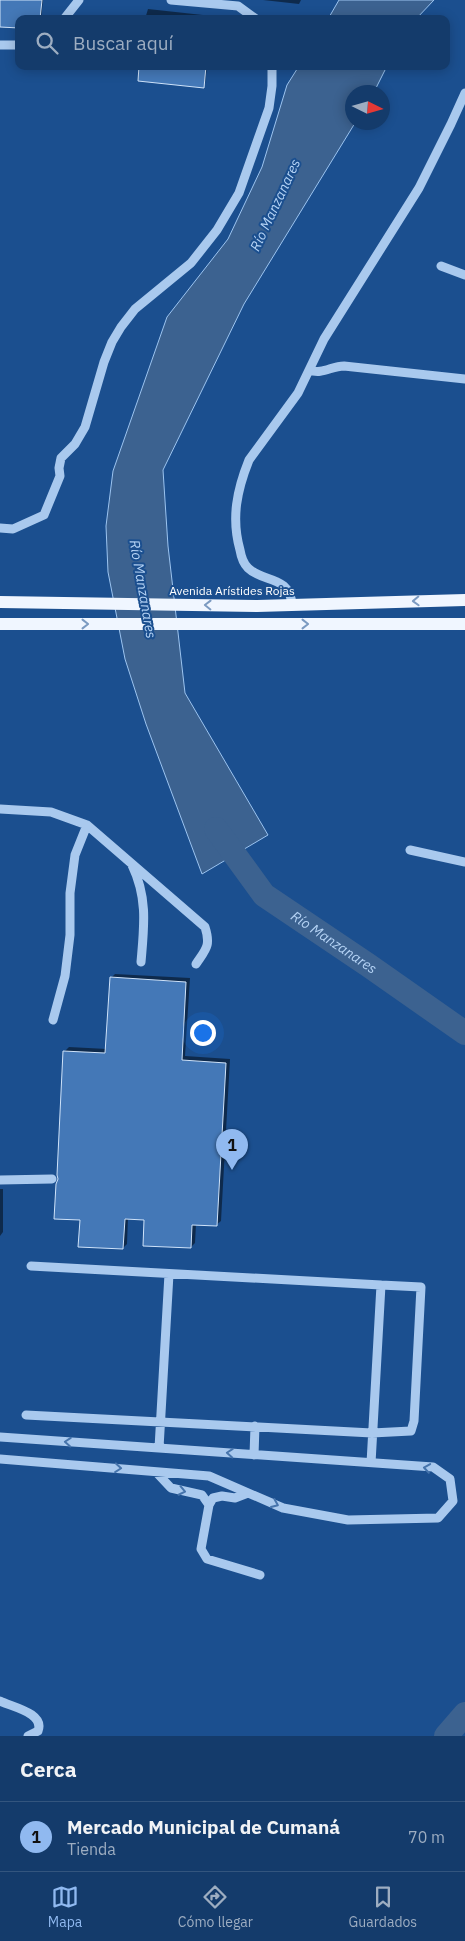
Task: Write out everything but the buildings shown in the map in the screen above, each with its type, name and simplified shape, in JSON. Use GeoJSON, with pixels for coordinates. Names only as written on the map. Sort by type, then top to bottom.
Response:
{"type":"FeatureCollection","features":[{"type":"Feature","properties":{"kind":"main road","name":"Avenida Arístides Rojas"},"geometry":{"type":"LineString","coordinates":[[0,602],[257,606],[465,600]]}},
{"type":"Feature","properties":{"kind":"main road"},"geometry":{"type":"LineString","coordinates":[[0,624],[465,624]]}},
{"type":"Feature","properties":{"kind":"street"},"geometry":{"type":"LineString","coordinates":[[67,15],[80,0]]}},
{"type":"Feature","properties":{"kind":"street"},"geometry":{"type":"LineString","coordinates":[[171,0],[238,6],[250,15]]}},
{"type":"Feature","properties":{"kind":"street"},"geometry":{"type":"LineString","coordinates":[[0,45],[15,45]]}},
{"type":"Feature","properties":{"kind":"street"},"geometry":{"type":"LineString","coordinates":[[0,528],[13,529],[44,515],[60,476],[61,458],[75,444],[85,428],[104,362],[112,342],[121,327],[135,309],[191,263],[217,230],[239,193],[269,108],[272,70]]}},
{"type":"Feature","properties":{"kind":"street"},"geometry":{"type":"LineString","coordinates":[[292,605],[290,594],[283,585],[248,569],[244,563],[236,531],[237,495],[249,460],[298,393],[324,339],[419,188],[465,93]]}},
{"type":"Feature","properties":{"kind":"street"},"geometry":{"type":"LineString","coordinates":[[441,266],[465,275]]}},
{"type":"Feature","properties":{"kind":"street"},"geometry":{"type":"LineString","coordinates":[[309,370],[321,372],[328,371],[333,366],[344,366],[465,379]]}},
{"type":"Feature","properties":{"kind":"street"},"geometry":{"type":"LineString","coordinates":[[0,810],[51,812],[87,825],[205,927],[209,940],[196,964]]}},
{"type":"Feature","properties":{"kind":"street"},"geometry":{"type":"LineString","coordinates":[[52,1020],[65,976],[70,935],[70,893],[75,855],[87,825]]}},
{"type":"Feature","properties":{"kind":"street"},"geometry":{"type":"LineString","coordinates":[[410,850],[465,862]]}},
{"type":"Feature","properties":{"kind":"street"},"geometry":{"type":"LineString","coordinates":[[130,861],[139,879],[144,902],[141,962]]}},
{"type":"Feature","properties":{"kind":"street"},"geometry":{"type":"LineString","coordinates":[[0,1180],[52,1179]]}},
{"type":"Feature","properties":{"kind":"street"},"geometry":{"type":"LineString","coordinates":[[26,1414],[372,1433],[411,1431],[414,1421],[421,1287],[31,1266]]}},
{"type":"Feature","properties":{"kind":"street"},"geometry":{"type":"LineString","coordinates":[[159,1448],[169,1274]]}},
{"type":"Feature","properties":{"kind":"street"},"geometry":{"type":"LineString","coordinates":[[370,1463],[381,1285]]}},
{"type":"Feature","properties":{"kind":"street"},"geometry":{"type":"LineString","coordinates":[[254,1455],[255,1426]]}},
{"type":"Feature","properties":{"kind":"street"},"geometry":{"type":"LineString","coordinates":[[0,1437],[433,1467],[450,1479],[453,1501],[438,1518],[348,1520],[283,1508],[209,1476],[0,1459]]}},
{"type":"Feature","properties":{"kind":"street"},"geometry":{"type":"LineString","coordinates":[[156,1472],[171,1488],[202,1495],[209,1505]]}},
{"type":"Feature","properties":{"kind":"street"},"geometry":{"type":"LineString","coordinates":[[248,1493],[235,1498],[222,1496],[213,1498],[209,1505],[201,1549],[207,1559],[260,1575]]}},
{"type":"Feature","properties":{"kind":"street"},"geometry":{"type":"LineString","coordinates":[[0,1701],[29,1713],[39,1720],[38,1731],[28,1736]]}},
{"type":"Feature","properties":{"kind":"water"},"geometry":{"type":"Polygon","coordinates":[[[339,0],[434,0],[420,15],[330,15],[339,0]]]}},
{"type":"Feature","properties":{"kind":"water"},"geometry":{"type":"Polygon","coordinates":[[[296,70],[385,70],[378,85],[345,85],[345,130],[351,130],[244,304],[163,470],[168,546],[185,693],[268,835],[202,874],[146,724],[125,659],[108,572],[106,526],[113,471],[167,317],[228,239],[262,167],[287,85],[296,70]]]}},
{"type":"Feature","properties":{"kind":"waterway","name":"Río Manzanares"},"geometry":{"type":"LineString","coordinates":[[216,829],[264,895],[465,1033]]}},
{"type":"Feature","properties":{"kind":"waterway","name":"Río Manzanares"},"geometry":{"type":"LineString","coordinates":[[446,1736],[465,1714]]}},
{"type":"Feature","properties":{"kind":"place","name":"Mercado Municipal de Cumaná"},"geometry":{"type":"Point","coordinates":[232,1170]}}]}
